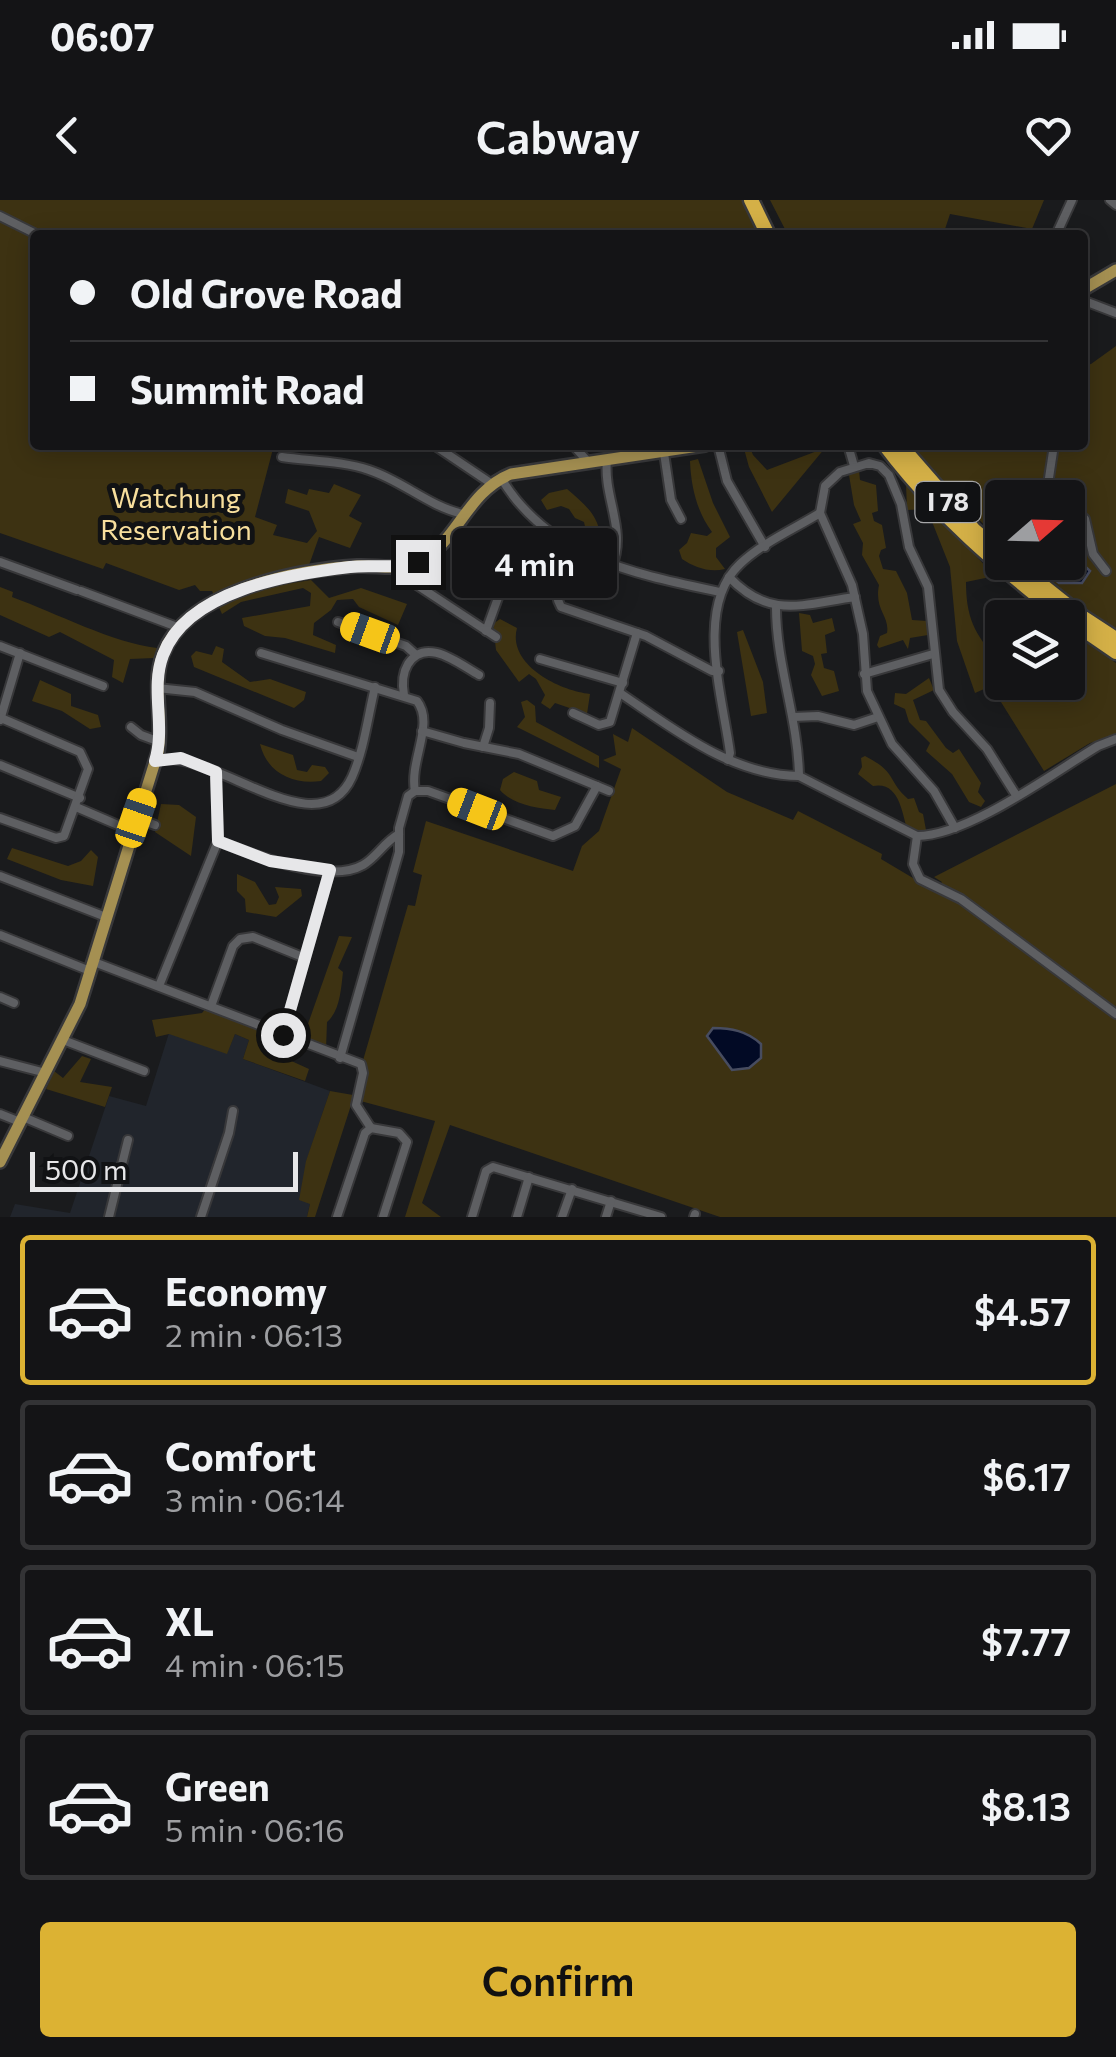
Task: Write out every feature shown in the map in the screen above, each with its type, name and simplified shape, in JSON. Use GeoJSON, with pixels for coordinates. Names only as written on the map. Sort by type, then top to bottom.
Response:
{"type":"FeatureCollection","features":[{"type":"Feature","properties":{"kind":"highway"},"geometry":{"type":"LineString","coordinates":[[751,200],[766,230]]}},
{"type":"Feature","properties":{"kind":"highway"},"geometry":{"type":"LineString","coordinates":[[761,200],[776,230]]}},
{"type":"Feature","properties":{"kind":"highway","name":"I 78"},"geometry":{"type":"LineString","coordinates":[[889,450],[948,518],[1045,600]]}},
{"type":"Feature","properties":{"kind":"highway","name":"I 78"},"geometry":{"type":"LineString","coordinates":[[904,450],[985,539]]}},
{"type":"Feature","properties":{"kind":"highway"},"geometry":{"type":"LineString","coordinates":[[1036,580],[1116,639]]}},
{"type":"Feature","properties":{"kind":"highway","name":"I 78"},"geometry":{"type":"LineString","coordinates":[[1085,631],[1116,652]]}},
{"type":"Feature","properties":{"kind":"main road"},"geometry":{"type":"LineString","coordinates":[[1088,286],[1116,270]]}},
{"type":"Feature","properties":{"kind":"main road"},"geometry":{"type":"LineString","coordinates":[[0,1162],[80,1004],[155,761],[160,742],[157,688],[163,654],[180,628],[214,602],[247,587],[350,566],[413,564],[432,554],[463,514],[496,481],[526,470],[659,451]]}},
{"type":"Feature","properties":{"kind":"street"},"geometry":{"type":"LineString","coordinates":[[1058,230],[1072,200]]}},
{"type":"Feature","properties":{"kind":"street"},"geometry":{"type":"LineString","coordinates":[[0,216],[30,231]]}},
{"type":"Feature","properties":{"kind":"street"},"geometry":{"type":"LineString","coordinates":[[1088,302],[1116,313]]}},
{"type":"Feature","properties":{"kind":"street"},"geometry":{"type":"LineString","coordinates":[[443,450],[496,481],[527,514],[568,545],[612,566],[720,592]]}},
{"type":"Feature","properties":{"kind":"street"},"geometry":{"type":"LineString","coordinates":[[578,450],[589,462]]}},
{"type":"Feature","properties":{"kind":"street"},"geometry":{"type":"LineString","coordinates":[[720,450],[734,495],[765,547]]}},
{"type":"Feature","properties":{"kind":"street"},"geometry":{"type":"LineString","coordinates":[[849,450],[854,466]]}},
{"type":"Feature","properties":{"kind":"street"},"geometry":{"type":"LineString","coordinates":[[1048,480],[1053,450]]}},
{"type":"Feature","properties":{"kind":"street"},"geometry":{"type":"LineString","coordinates":[[659,451],[671,500],[681,519]]}},
{"type":"Feature","properties":{"kind":"street"},"geometry":{"type":"LineString","coordinates":[[282,457],[364,468],[436,507],[463,514]]}},
{"type":"Feature","properties":{"kind":"street"},"geometry":{"type":"LineString","coordinates":[[607,460],[607,492],[618,536],[612,566]]}},
{"type":"Feature","properties":{"kind":"street"},"geometry":{"type":"LineString","coordinates":[[955,828],[934,791],[898,754],[878,718],[864,674],[864,642],[855,597],[820,513],[820,498],[827,482],[854,466],[877,464],[892,480],[909,547],[928,587],[936,682],[943,698],[987,749],[1016,795]]}},
{"type":"Feature","properties":{"kind":"street"},"geometry":{"type":"LineString","coordinates":[[728,760],[713,628],[720,592],[743,561],[820,513]]}},
{"type":"Feature","properties":{"kind":"street"},"geometry":{"type":"LineString","coordinates":[[1085,523],[1093,554],[1106,570]]}},
{"type":"Feature","properties":{"kind":"street"},"geometry":{"type":"LineString","coordinates":[[568,545],[560,558],[556,594],[561,607],[637,632],[712,671],[719,671]]}},
{"type":"Feature","properties":{"kind":"street"},"geometry":{"type":"LineString","coordinates":[[0,562],[180,628]]}},
{"type":"Feature","properties":{"kind":"street"},"geometry":{"type":"LineString","coordinates":[[389,567],[496,637]]}},
{"type":"Feature","properties":{"kind":"street"},"geometry":{"type":"LineString","coordinates":[[486,631],[508,570]]}},
{"type":"Feature","properties":{"kind":"street"},"geometry":{"type":"LineString","coordinates":[[729,577],[750,595],[776,607],[855,597]]}},
{"type":"Feature","properties":{"kind":"street"},"geometry":{"type":"LineString","coordinates":[[776,607],[777,641],[793,717],[799,776]]}},
{"type":"Feature","properties":{"kind":"street"},"geometry":{"type":"LineString","coordinates":[[338,622],[406,646],[416,655]]}},
{"type":"Feature","properties":{"kind":"street"},"geometry":{"type":"LineString","coordinates":[[572,713],[608,724],[637,632]]}},
{"type":"Feature","properties":{"kind":"street"},"geometry":{"type":"LineString","coordinates":[[0,646],[103,686]]}},
{"type":"Feature","properties":{"kind":"street"},"geometry":{"type":"LineString","coordinates":[[404,695],[404,674],[416,655],[435,652],[479,675]]}},
{"type":"Feature","properties":{"kind":"street"},"geometry":{"type":"LineString","coordinates":[[261,653],[417,701],[423,708],[412,773],[416,792]]}},
{"type":"Feature","properties":{"kind":"street"},"geometry":{"type":"LineString","coordinates":[[0,818],[59,838],[68,832],[88,769],[83,755],[0,719],[20,654]]}},
{"type":"Feature","properties":{"kind":"street"},"geometry":{"type":"LineString","coordinates":[[864,674],[933,654]]}},
{"type":"Feature","properties":{"kind":"street"},"geometry":{"type":"LineString","coordinates":[[540,659],[622,688],[728,760],[760,772],[799,776],[917,836],[955,828],[1116,739]]}},
{"type":"Feature","properties":{"kind":"street"},"geometry":{"type":"LineString","coordinates":[[155,761],[181,758],[293,803],[313,806],[328,802],[352,778],[375,687]]}},
{"type":"Feature","properties":{"kind":"street"},"geometry":{"type":"LineString","coordinates":[[157,688],[195,692],[282,730],[358,757]]}},
{"type":"Feature","properties":{"kind":"street"},"geometry":{"type":"LineString","coordinates":[[483,747],[490,704]]}},
{"type":"Feature","properties":{"kind":"street"},"geometry":{"type":"LineString","coordinates":[[793,717],[818,716],[854,725],[878,718]]}},
{"type":"Feature","properties":{"kind":"street"},"geometry":{"type":"LineString","coordinates":[[131,727],[160,742]]}},
{"type":"Feature","properties":{"kind":"street"},"geometry":{"type":"LineString","coordinates":[[422,730],[520,754],[609,791]]}},
{"type":"Feature","properties":{"kind":"street"},"geometry":{"type":"LineString","coordinates":[[0,764],[80,798]]}},
{"type":"Feature","properties":{"kind":"street"},"geometry":{"type":"LineString","coordinates":[[158,986],[218,841],[216,772]]}},
{"type":"Feature","properties":{"kind":"street"},"geometry":{"type":"LineString","coordinates":[[340,1058],[399,852],[398,834],[405,802],[416,792],[430,792],[554,836],[575,826],[597,786]]}},
{"type":"Feature","properties":{"kind":"street"},"geometry":{"type":"LineString","coordinates":[[76,808],[134,825],[155,824]]}},
{"type":"Feature","properties":{"kind":"street"},"geometry":{"type":"LineString","coordinates":[[218,841],[270,861],[351,870],[364,865],[398,834]]}},
{"type":"Feature","properties":{"kind":"street"},"geometry":{"type":"LineString","coordinates":[[917,836],[913,869],[920,879],[961,898],[1116,1014]]}},
{"type":"Feature","properties":{"kind":"street"},"geometry":{"type":"LineString","coordinates":[[283,1035],[330,870]]}},
{"type":"Feature","properties":{"kind":"street"},"geometry":{"type":"LineString","coordinates":[[0,876],[106,917]]}},
{"type":"Feature","properties":{"kind":"street"},"geometry":{"type":"LineString","coordinates":[[0,935],[158,986],[364,1067],[356,1105],[371,1128],[399,1133],[407,1142],[383,1217]]}},
{"type":"Feature","properties":{"kind":"street"},"geometry":{"type":"LineString","coordinates":[[211,1006],[240,938],[253,937],[305,958]]}},
{"type":"Feature","properties":{"kind":"street"},"geometry":{"type":"LineString","coordinates":[[0,997],[14,1002]]}},
{"type":"Feature","properties":{"kind":"street"},"geometry":{"type":"LineString","coordinates":[[63,1040],[144,1071]]}},
{"type":"Feature","properties":{"kind":"street"},"geometry":{"type":"LineString","coordinates":[[0,1060],[46,1073]]}},
{"type":"Feature","properties":{"kind":"street"},"geometry":{"type":"LineString","coordinates":[[201,1217],[230,1130],[232,1111]]}},
{"type":"Feature","properties":{"kind":"street"},"geometry":{"type":"LineString","coordinates":[[0,1114],[68,1136]]}},
{"type":"Feature","properties":{"kind":"street"},"geometry":{"type":"LineString","coordinates":[[337,1217],[365,1134],[371,1128]]}},
{"type":"Feature","properties":{"kind":"street"},"geometry":{"type":"LineString","coordinates":[[109,1217],[128,1140]]}},
{"type":"Feature","properties":{"kind":"street"},"geometry":{"type":"LineString","coordinates":[[472,1217],[486,1171],[494,1168],[661,1217]]}},
{"type":"Feature","properties":{"kind":"street"},"geometry":{"type":"LineString","coordinates":[[517,1217],[529,1177]]}},
{"type":"Feature","properties":{"kind":"street"},"geometry":{"type":"LineString","coordinates":[[562,1217],[572,1189]]}},
{"type":"Feature","properties":{"kind":"street"},"geometry":{"type":"LineString","coordinates":[[606,1217],[610,1201]]}},
{"type":"Feature","properties":{"kind":"shaded area"},"geometry":{"type":"Polygon","coordinates":[[[169,1033],[227,1053],[235,1034],[249,1040],[243,1059],[330,1091],[306,1162],[310,1204],[307,1217],[10,1217],[15,1204],[70,1213],[109,1096],[146,1106],[169,1033]]]}},
{"type":"Feature","properties":{"kind":"green space","name":"Watchung Reservation"},"geometry":{"type":"Polygon","coordinates":[[[0,200],[742,200],[757,230],[30,230],[30,450],[273,450],[255,517],[277,525],[273,535],[307,543],[317,531],[309,511],[285,503],[288,489],[307,495],[309,489],[329,493],[334,484],[361,495],[349,516],[362,523],[350,548],[319,537],[308,568],[258,577],[214,595],[195,585],[179,590],[106,563],[103,569],[0,533],[0,200]]]}},
{"type":"Feature","properties":{"kind":"green space"},"geometry":{"type":"Polygon","coordinates":[[[770,200],[1044,200],[1032,229],[950,214],[945,230],[785,230],[770,200]]]}},
{"type":"Feature","properties":{"kind":"green space"},"geometry":{"type":"Polygon","coordinates":[[[1116,346],[1116,632],[1085,609],[1085,600],[1073,600],[1047,580],[1085,580],[1085,480],[985,480],[985,526],[916,450],[1088,450],[1088,365],[1116,346]]]}},
{"type":"Feature","properties":{"kind":"green space"},"geometry":{"type":"Polygon","coordinates":[[[744,450],[751,450],[767,470],[823,450],[772,512],[744,450]]]}},
{"type":"Feature","properties":{"kind":"green space"},"geometry":{"type":"Polygon","coordinates":[[[698,459],[730,537],[716,548],[716,557],[725,569],[697,567],[682,559],[679,550],[691,533],[707,536],[712,532],[693,490],[690,461],[698,459]]]}},
{"type":"Feature","properties":{"kind":"green space"},"geometry":{"type":"Polygon","coordinates":[[[859,470],[860,480],[876,485],[878,511],[872,513],[874,521],[882,525],[886,548],[879,556],[883,569],[896,571],[907,593],[912,620],[927,621],[928,635],[910,638],[908,649],[903,640],[879,648],[877,645],[887,627],[879,585],[862,555],[863,543],[853,524],[861,521],[849,475],[859,470]]]}},
{"type":"Feature","properties":{"kind":"green space"},"geometry":{"type":"Polygon","coordinates":[[[906,483],[985,566],[985,578],[966,582],[970,615],[985,644],[985,689],[975,693],[957,641],[950,567],[927,509],[907,510],[906,483]]]}},
{"type":"Feature","properties":{"kind":"green space"},"geometry":{"type":"Polygon","coordinates":[[[567,489],[593,515],[600,535],[587,535],[584,522],[569,509],[561,506],[547,510],[541,500],[549,493],[567,489]]]}},
{"type":"Feature","properties":{"kind":"green space"},"geometry":{"type":"Polygon","coordinates":[[[311,580],[329,598],[361,588],[407,604],[398,625],[359,607],[353,599],[337,600],[314,623],[313,635],[336,645],[335,653],[265,636],[244,626],[242,618],[310,606],[311,593],[303,588],[241,602],[222,614],[218,605],[249,590],[311,580]]]}},
{"type":"Feature","properties":{"kind":"green space"},"geometry":{"type":"Polygon","coordinates":[[[0,587],[13,592],[12,597],[85,627],[157,648],[154,658],[130,659],[123,683],[112,677],[114,660],[60,632],[49,637],[0,615],[0,587]]]}},
{"type":"Feature","properties":{"kind":"green space"},"geometry":{"type":"Polygon","coordinates":[[[799,613],[810,615],[813,623],[832,618],[835,631],[825,635],[827,653],[821,654],[824,668],[834,671],[839,691],[822,696],[811,675],[815,664],[813,656],[802,651],[799,613]]]}},
{"type":"Feature","properties":{"kind":"green space"},"geometry":{"type":"Polygon","coordinates":[[[500,619],[517,628],[520,654],[538,674],[565,688],[590,694],[587,714],[555,703],[550,709],[541,703],[545,695],[529,674],[519,682],[496,650],[493,624],[500,619]]]}},
{"type":"Feature","properties":{"kind":"green space"},"geometry":{"type":"Polygon","coordinates":[[[743,630],[763,682],[767,713],[751,716],[737,632],[743,630]]]}},
{"type":"Feature","properties":{"kind":"green space"},"geometry":{"type":"Polygon","coordinates":[[[1085,642],[1116,663],[1116,735],[1090,743],[1044,771],[1000,700],[1085,700],[1085,642]]]}},
{"type":"Feature","properties":{"kind":"green space"},"geometry":{"type":"Polygon","coordinates":[[[216,646],[224,649],[222,662],[250,682],[270,679],[306,692],[304,700],[294,708],[194,667],[191,656],[196,651],[212,655],[216,646]]]}},
{"type":"Feature","properties":{"kind":"green space"},"geometry":{"type":"Polygon","coordinates":[[[929,678],[934,690],[913,700],[920,720],[926,721],[946,748],[953,753],[959,749],[981,783],[978,792],[985,801],[981,807],[969,802],[952,774],[926,751],[930,743],[909,722],[905,709],[894,704],[895,693],[906,694],[929,678]]]}},
{"type":"Feature","properties":{"kind":"green space"},"geometry":{"type":"Polygon","coordinates":[[[40,680],[71,694],[71,706],[98,715],[101,727],[90,729],[62,711],[32,701],[40,680]]]}},
{"type":"Feature","properties":{"kind":"green space"},"geometry":{"type":"Polygon","coordinates":[[[527,700],[535,706],[536,722],[599,756],[599,768],[517,727],[525,717],[521,702],[527,700]]]}},
{"type":"Feature","properties":{"kind":"green space"},"geometry":{"type":"Polygon","coordinates":[[[632,728],[727,792],[793,820],[798,811],[882,854],[881,859],[918,881],[940,885],[942,882],[934,877],[1116,784],[1116,1011],[1081,991],[1116,1018],[1116,1217],[720,1217],[450,1125],[422,1203],[441,1217],[405,1217],[435,1121],[353,1099],[315,1217],[307,1217],[310,1204],[299,1200],[306,1161],[330,1091],[353,1095],[408,905],[415,906],[422,875],[413,872],[426,821],[573,871],[582,846],[599,831],[621,769],[603,760],[616,755],[613,734],[628,742],[632,728]]]}},
{"type":"Feature","properties":{"kind":"green space"},"geometry":{"type":"Polygon","coordinates":[[[260,744],[293,755],[297,770],[307,772],[312,765],[325,767],[329,773],[321,781],[291,779],[275,770],[260,744]]]}},
{"type":"Feature","properties":{"kind":"green space"},"geometry":{"type":"Polygon","coordinates":[[[865,756],[887,772],[908,799],[914,798],[926,830],[908,832],[894,794],[882,786],[873,786],[858,774],[861,758],[865,756]]]}},
{"type":"Feature","properties":{"kind":"green space"},"geometry":{"type":"Polygon","coordinates":[[[514,772],[537,781],[539,790],[561,797],[555,810],[525,805],[505,795],[500,790],[503,779],[514,772]]]}},
{"type":"Feature","properties":{"kind":"green space"},"geometry":{"type":"Polygon","coordinates":[[[161,804],[179,805],[196,817],[191,856],[155,832],[161,804]]]}},
{"type":"Feature","properties":{"kind":"green space"},"geometry":{"type":"Polygon","coordinates":[[[12,848],[68,866],[81,861],[91,850],[98,857],[93,886],[61,880],[7,859],[12,848]]]}},
{"type":"Feature","properties":{"kind":"green space"},"geometry":{"type":"Polygon","coordinates":[[[237,874],[255,882],[269,905],[276,904],[279,897],[275,887],[301,889],[302,896],[276,917],[246,912],[245,899],[237,891],[237,874]]]}},
{"type":"Feature","properties":{"kind":"green space"},"geometry":{"type":"Polygon","coordinates":[[[339,936],[352,937],[338,968],[343,972],[335,1012],[327,1022],[326,1049],[303,1038],[339,936]]]}},
{"type":"Feature","properties":{"kind":"green space"},"geometry":{"type":"Polygon","coordinates":[[[207,1007],[281,1037],[276,1054],[309,1069],[305,1081],[243,1059],[249,1040],[235,1034],[227,1054],[169,1034],[156,1037],[152,1020],[202,1013],[207,1007]]]}},
{"type":"Feature","properties":{"kind":"green space"},"geometry":{"type":"Polygon","coordinates":[[[82,1056],[91,1059],[80,1082],[112,1087],[105,1107],[46,1089],[54,1071],[63,1078],[82,1056]]]}},
{"type":"Feature","properties":{"kind":"water"},"geometry":{"type":"Polygon","coordinates":[[[1055,580],[1084,580],[1082,583],[1055,580]]]}},
{"type":"Feature","properties":{"kind":"water"},"geometry":{"type":"Polygon","coordinates":[[[713,1028],[750,1036],[761,1044],[761,1058],[749,1068],[732,1070],[707,1036],[713,1028]]]}},
{"type":"Feature","properties":{"kind":"route"},"geometry":{"type":"LineString","coordinates":[[283,1035],[330,870],[270,861],[218,841],[216,772],[181,758],[155,761],[160,742],[157,688],[163,654],[180,628],[214,602],[238,591],[350,566],[407,566],[418,562]]}}]}
